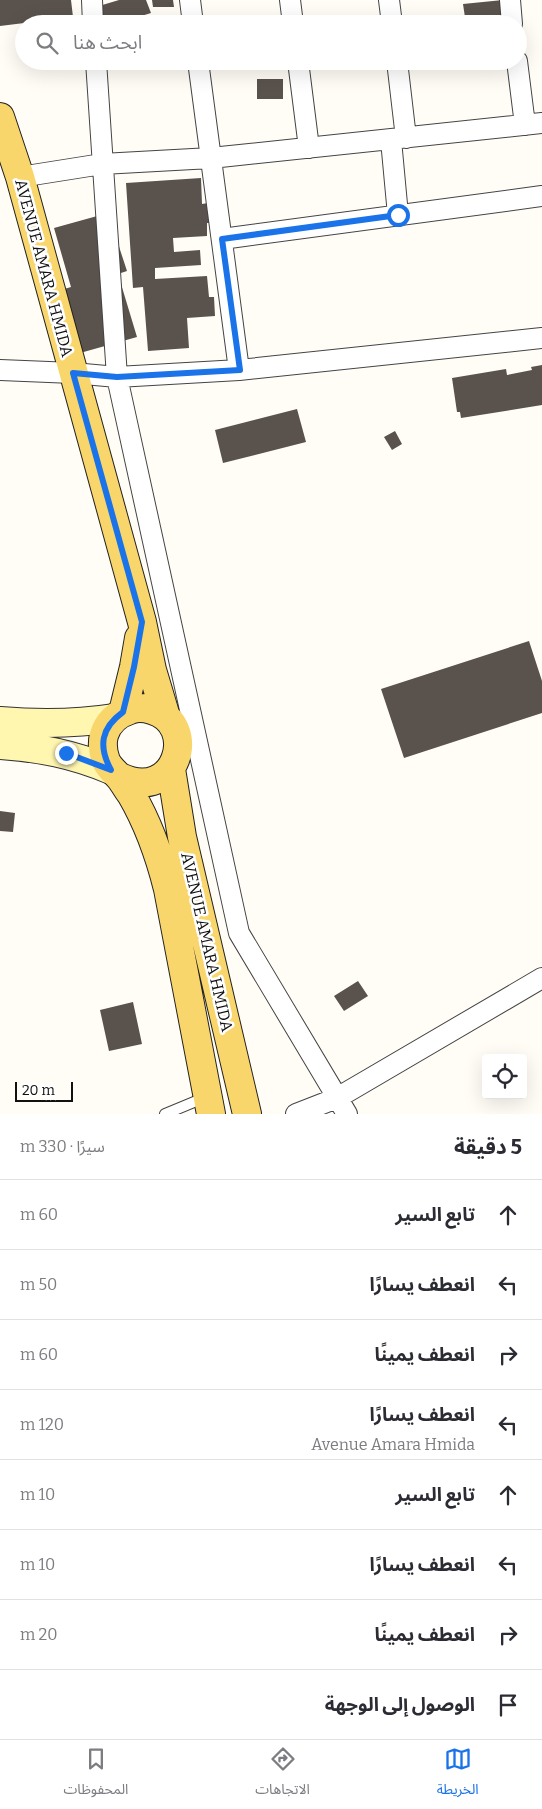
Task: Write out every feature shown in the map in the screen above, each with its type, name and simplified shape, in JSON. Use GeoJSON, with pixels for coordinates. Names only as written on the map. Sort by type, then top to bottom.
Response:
{"type":"FeatureCollection","features":[{"type":"Feature","properties":{"kind":"main road","name":"AVENUE AMARA HMIDA"},"geometry":{"type":"LineString","coordinates":[[0,117],[20,177],[142,622],[152,670],[178,724]]}},
{"type":"Feature","properties":{"kind":"main road","name":"AVENUE AMARA HMIDA"},"geometry":{"type":"LineString","coordinates":[[119,715],[134,667],[142,622]]}},
{"type":"Feature","properties":{"kind":"main road"},"geometry":{"type":"LineString","coordinates":[[0,721],[67,724],[119,715],[134,708],[145,708],[156,711],[178,724],[178,748],[176,759],[162,777],[152,782],[141,784],[130,782],[66,753],[0,745]]}},
{"type":"Feature","properties":{"kind":"main road"},"geometry":{"type":"LineString","coordinates":[[115,774],[106,760],[103,749],[107,727],[119,715]]}},
{"type":"Feature","properties":{"kind":"main road","name":"AVENUE AMARA HMIDA"},"geometry":{"type":"LineString","coordinates":[[170,769],[182,837],[247,1114]]}},
{"type":"Feature","properties":{"kind":"main road","name":"AVENUE AMARA HMIDA"},"geometry":{"type":"LineString","coordinates":[[115,774],[132,796],[147,828],[164,875],[209,1105]]}},
{"type":"Feature","properties":{"kind":"street"},"geometry":{"type":"LineString","coordinates":[[92,0],[93,15]]}},
{"type":"Feature","properties":{"kind":"street"},"geometry":{"type":"LineString","coordinates":[[190,0],[192,15]]}},
{"type":"Feature","properties":{"kind":"street"},"geometry":{"type":"LineString","coordinates":[[290,0],[292,15]]}},
{"type":"Feature","properties":{"kind":"street"},"geometry":{"type":"LineString","coordinates":[[389,0],[391,15]]}},
{"type":"Feature","properties":{"kind":"street"},"geometry":{"type":"LineString","coordinates":[[510,0],[511,15]]}},
{"type":"Feature","properties":{"kind":"street"},"geometry":{"type":"LineString","coordinates":[[97,70],[117,377],[178,724],[239,933],[342,1106]]}},
{"type":"Feature","properties":{"kind":"street"},"geometry":{"type":"LineString","coordinates":[[199,70],[240,370]]}},
{"type":"Feature","properties":{"kind":"street"},"geometry":{"type":"LineString","coordinates":[[299,70],[309,148]]}},
{"type":"Feature","properties":{"kind":"street"},"geometry":{"type":"LineString","coordinates":[[397,70],[398,215]]}},
{"type":"Feature","properties":{"kind":"street"},"geometry":{"type":"LineString","coordinates":[[20,177],[102,164],[211,158],[533,124],[519,70]]}},
{"type":"Feature","properties":{"kind":"street"},"geometry":{"type":"LineString","coordinates":[[222,239],[542,196]]}},
{"type":"Feature","properties":{"kind":"street"},"geometry":{"type":"LineString","coordinates":[[0,370],[117,377],[240,370],[542,338]]}},
{"type":"Feature","properties":{"kind":"street"},"geometry":{"type":"LineString","coordinates":[[296,1114],[342,1106],[542,978]]}},
{"type":"Feature","properties":{"kind":"lane"},"geometry":{"type":"LineString","coordinates":[[165,1114],[209,1105]]}},
{"type":"Feature","properties":{"kind":"building"},"geometry":{"type":"Polygon","coordinates":[[[0,0],[71,0],[73,15],[15,15],[15,24],[0,26],[0,0]]]}},
{"type":"Feature","properties":{"kind":"building"},"geometry":{"type":"Polygon","coordinates":[[[119,0],[146,0],[151,13],[144,15],[102,15],[99,6],[119,0]]]}},
{"type":"Feature","properties":{"kind":"building"},"geometry":{"type":"Polygon","coordinates":[[[152,0],[173,0],[174,7],[153,7],[152,0]]]}},
{"type":"Feature","properties":{"kind":"building"},"geometry":{"type":"Polygon","coordinates":[[[503,0],[504,15],[465,15],[463,4],[503,0]]]}},
{"type":"Feature","properties":{"kind":"building"},"geometry":{"type":"Polygon","coordinates":[[[257,79],[283,79],[283,99],[257,99],[257,79]]]}},
{"type":"Feature","properties":{"kind":"building"},"geometry":{"type":"Polygon","coordinates":[[[201,178],[202,204],[208,203],[210,223],[207,223],[207,236],[173,238],[174,252],[200,250],[201,265],[155,268],[155,279],[207,276],[209,297],[214,297],[215,316],[187,318],[189,348],[148,351],[143,287],[133,288],[126,183],[201,178]]]}},
{"type":"Feature","properties":{"kind":"building"},"geometry":{"type":"Polygon","coordinates":[[[108,213],[127,271],[118,274],[137,337],[80,353],[61,290],[71,287],[54,228],[108,213]]]}},
{"type":"Feature","properties":{"kind":"building"},"geometry":{"type":"Polygon","coordinates":[[[542,365],[542,405],[461,418],[460,412],[457,412],[452,378],[506,369],[507,375],[532,370],[531,367],[542,365]]]}},
{"type":"Feature","properties":{"kind":"building"},"geometry":{"type":"Polygon","coordinates":[[[297,409],[306,442],[223,463],[215,430],[297,409]]]}},
{"type":"Feature","properties":{"kind":"building"},"geometry":{"type":"Polygon","coordinates":[[[395,431],[402,444],[392,450],[384,437],[395,431]]]}},
{"type":"Feature","properties":{"kind":"building"},"geometry":{"type":"Polygon","coordinates":[[[529,641],[542,681],[542,713],[404,758],[381,689],[529,641]]]}},
{"type":"Feature","properties":{"kind":"building"},"geometry":{"type":"Polygon","coordinates":[[[0,811],[15,813],[13,832],[0,831],[0,811]]]}},
{"type":"Feature","properties":{"kind":"building"},"geometry":{"type":"Polygon","coordinates":[[[358,981],[368,996],[344,1011],[334,996],[358,981]]]}},
{"type":"Feature","properties":{"kind":"building"},"geometry":{"type":"Polygon","coordinates":[[[133,1002],[142,1044],[109,1051],[100,1010],[133,1002]]]}},
{"type":"Feature","properties":{"kind":"route"},"geometry":{"type":"LineString","coordinates":[[66,753],[89,760],[111,770],[103,749],[104,738],[107,727],[114,718],[123,712],[142,622],[73,373],[117,377],[240,370],[222,239],[398,215]]}}]}
